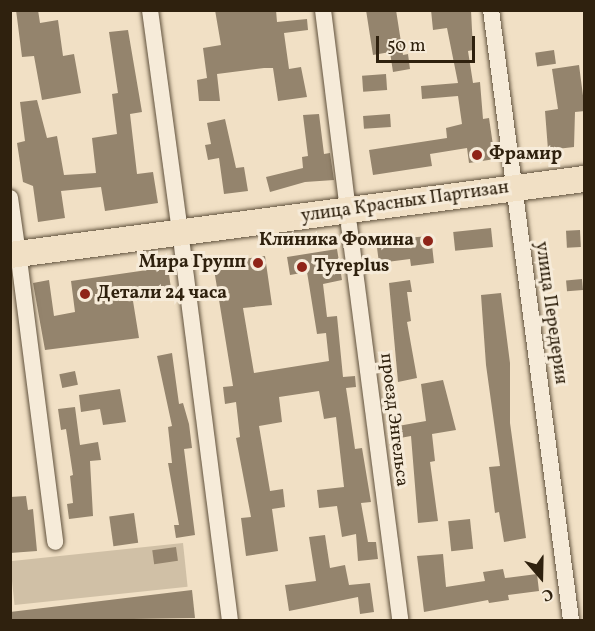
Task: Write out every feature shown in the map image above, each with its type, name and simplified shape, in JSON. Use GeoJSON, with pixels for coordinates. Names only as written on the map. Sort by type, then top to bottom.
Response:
{"type":"FeatureCollection","features":[{"type":"Feature","properties":{"kind":"highway","name":"улица Красных Партизан"},"geometry":{"type":"LineString","coordinates":[[15,261],[514,196],[585,179]]}},
{"type":"Feature","properties":{"kind":"highway","name":"улица Красных Партизан"},"geometry":{"type":"LineString","coordinates":[[514,196],[585,194]]}},
{"type":"Feature","properties":{"kind":"street"},"geometry":{"type":"LineString","coordinates":[[150,10],[230,621]]}},
{"type":"Feature","properties":{"kind":"street","name":"проезд Энгельса"},"geometry":{"type":"LineString","coordinates":[[323,10],[400,621]]}},
{"type":"Feature","properties":{"kind":"street","name":"улица Передерия"},"geometry":{"type":"LineString","coordinates":[[491,10],[571,621]]}},
{"type":"Feature","properties":{"kind":"street"},"geometry":{"type":"LineString","coordinates":[[10,198],[15,261],[55,542]]}},
{"type":"Feature","properties":{"kind":"shaded area"},"geometry":{"type":"Polygon","coordinates":[[[183,543],[188,587],[15,605],[10,561],[183,543]]]}},
{"type":"Feature","properties":{"kind":"building"},"geometry":{"type":"Polygon","coordinates":[[[16,10],[38,10],[40,23],[58,20],[63,56],[74,54],[81,93],[42,100],[34,56],[22,57],[16,10]]]}},
{"type":"Feature","properties":{"kind":"building"},"geometry":{"type":"Polygon","coordinates":[[[215,10],[276,10],[277,22],[307,19],[308,30],[284,33],[289,69],[301,67],[307,97],[278,101],[273,68],[264,68],[217,74],[220,101],[199,101],[197,80],[207,78],[203,48],[221,45],[215,10]]]}},
{"type":"Feature","properties":{"kind":"building"},"geometry":{"type":"Polygon","coordinates":[[[366,10],[396,10],[403,55],[408,54],[410,69],[393,72],[390,52],[373,55],[366,10]]]}},
{"type":"Feature","properties":{"kind":"building"},"geometry":{"type":"Polygon","coordinates":[[[431,10],[471,10],[473,50],[468,51],[473,83],[480,82],[483,119],[489,118],[495,159],[469,163],[467,148],[430,154],[432,166],[373,175],[369,150],[447,138],[446,128],[462,124],[458,96],[422,99],[421,86],[458,83],[447,28],[433,30],[431,10]]]}},
{"type":"Feature","properties":{"kind":"building"},"geometry":{"type":"Polygon","coordinates":[[[128,30],[142,112],[130,114],[137,174],[153,172],[158,203],[105,211],[101,187],[61,191],[65,218],[38,222],[33,186],[23,182],[17,143],[25,141],[20,102],[37,100],[47,138],[57,136],[64,175],[96,173],[92,138],[117,134],[112,94],[118,93],[109,32],[128,30]]]}},
{"type":"Feature","properties":{"kind":"building"},"geometry":{"type":"Polygon","coordinates":[[[554,50],[556,64],[537,67],[535,53],[554,50]]]}},
{"type":"Feature","properties":{"kind":"building"},"geometry":{"type":"Polygon","coordinates":[[[579,65],[585,111],[575,112],[574,147],[548,150],[545,111],[558,109],[552,69],[579,65]]]}},
{"type":"Feature","properties":{"kind":"building"},"geometry":{"type":"Polygon","coordinates":[[[386,74],[387,90],[363,92],[362,76],[386,74]]]}},
{"type":"Feature","properties":{"kind":"building"},"geometry":{"type":"Polygon","coordinates":[[[319,114],[324,154],[330,153],[334,180],[305,182],[270,192],[266,177],[303,168],[302,157],[308,156],[303,115],[319,114]]]}},
{"type":"Feature","properties":{"kind":"building"},"geometry":{"type":"Polygon","coordinates":[[[390,114],[391,127],[364,129],[363,116],[390,114]]]}},
{"type":"Feature","properties":{"kind":"building"},"geometry":{"type":"Polygon","coordinates":[[[225,119],[236,168],[244,167],[248,191],[224,194],[219,158],[208,160],[205,145],[211,144],[207,123],[225,119]]]}},
{"type":"Feature","properties":{"kind":"building"},"geometry":{"type":"Polygon","coordinates":[[[491,228],[493,247],[455,251],[453,232],[491,228]]]}},
{"type":"Feature","properties":{"kind":"building"},"geometry":{"type":"Polygon","coordinates":[[[580,230],[581,247],[567,248],[566,231],[580,230]]]}},
{"type":"Feature","properties":{"kind":"building"},"geometry":{"type":"Polygon","coordinates":[[[431,236],[434,263],[411,266],[410,259],[379,263],[376,240],[431,236]]]}},
{"type":"Feature","properties":{"kind":"building"},"geometry":{"type":"Polygon","coordinates":[[[337,249],[342,280],[323,284],[327,317],[337,316],[343,377],[355,376],[356,387],[346,388],[355,449],[362,448],[371,502],[361,503],[368,542],[376,542],[378,559],[358,561],[356,534],[342,537],[337,506],[319,508],[317,490],[344,487],[336,417],[324,419],[319,391],[279,397],[282,422],[259,426],[270,491],[283,489],[285,507],[272,509],[278,551],[246,556],[241,518],[251,517],[236,438],[240,437],[236,402],[225,404],[223,387],[233,386],[213,263],[265,256],[272,305],[243,308],[254,373],[329,361],[326,333],[317,334],[307,272],[290,275],[287,257],[337,249]]]}},
{"type":"Feature","properties":{"kind":"building"},"geometry":{"type":"Polygon","coordinates":[[[168,267],[172,296],[133,301],[139,338],[45,350],[33,283],[49,280],[54,316],[75,312],[71,281],[168,267]]]}},
{"type":"Feature","properties":{"kind":"building"},"geometry":{"type":"Polygon","coordinates":[[[582,279],[583,290],[567,291],[566,280],[582,279]]]}},
{"type":"Feature","properties":{"kind":"building"},"geometry":{"type":"Polygon","coordinates":[[[410,280],[412,292],[407,292],[411,321],[407,322],[417,378],[398,382],[389,283],[410,280]]]}},
{"type":"Feature","properties":{"kind":"building"},"geometry":{"type":"Polygon","coordinates":[[[501,293],[510,363],[510,423],[526,538],[504,542],[499,512],[495,513],[489,467],[500,466],[486,365],[481,295],[501,293]]]}},
{"type":"Feature","properties":{"kind":"building"},"geometry":{"type":"Polygon","coordinates":[[[172,353],[179,404],[183,403],[189,424],[192,448],[184,449],[195,535],[176,538],[174,525],[179,525],[168,463],[172,463],[168,427],[172,426],[157,356],[172,353]]]}},
{"type":"Feature","properties":{"kind":"building"},"geometry":{"type":"Polygon","coordinates":[[[75,371],[78,385],[62,388],[59,374],[75,371]]]}},
{"type":"Feature","properties":{"kind":"building"},"geometry":{"type":"Polygon","coordinates":[[[443,380],[456,430],[432,434],[435,461],[430,462],[438,521],[418,523],[411,436],[400,438],[398,426],[426,421],[421,384],[443,380]]]}},
{"type":"Feature","properties":{"kind":"building"},"geometry":{"type":"Polygon","coordinates":[[[120,389],[126,422],[103,425],[100,409],[81,412],[79,395],[120,389]]]}},
{"type":"Feature","properties":{"kind":"building"},"geometry":{"type":"Polygon","coordinates":[[[75,407],[80,445],[98,442],[101,460],[90,461],[93,516],[69,519],[67,504],[73,503],[70,476],[73,475],[66,429],[61,430],[58,409],[75,407]]]}},
{"type":"Feature","properties":{"kind":"building"},"geometry":{"type":"Polygon","coordinates":[[[26,496],[28,510],[33,509],[37,551],[10,553],[10,497],[26,496]]]}},
{"type":"Feature","properties":{"kind":"building"},"geometry":{"type":"Polygon","coordinates":[[[134,513],[138,543],[113,546],[109,516],[134,513]]]}},
{"type":"Feature","properties":{"kind":"building"},"geometry":{"type":"Polygon","coordinates":[[[470,519],[473,549],[451,551],[448,521],[470,519]]]}},
{"type":"Feature","properties":{"kind":"building"},"geometry":{"type":"Polygon","coordinates":[[[325,535],[330,568],[345,565],[349,585],[370,583],[374,612],[360,614],[358,597],[289,611],[285,585],[316,581],[309,537],[325,535]]]}},
{"type":"Feature","properties":{"kind":"building"},"geometry":{"type":"Polygon","coordinates":[[[176,547],[178,561],[154,564],[152,550],[176,547]]]}},
{"type":"Feature","properties":{"kind":"building"},"geometry":{"type":"Polygon","coordinates":[[[443,554],[446,587],[485,581],[483,572],[503,569],[505,578],[537,574],[539,591],[508,595],[509,600],[489,603],[488,600],[424,612],[417,556],[443,554]]]}},
{"type":"Feature","properties":{"kind":"building"},"geometry":{"type":"Polygon","coordinates":[[[192,590],[195,618],[10,621],[10,612],[192,590]]]}},
{"type":"Feature","properties":{"kind":"place","name":"Фрамир"},"geometry":{"type":"Point","coordinates":[477,155]}},
{"type":"Feature","properties":{"kind":"place","name":"Клиника Фомина"},"geometry":{"type":"Point","coordinates":[428,241]}},
{"type":"Feature","properties":{"kind":"place","name":"Мира Групп"},"geometry":{"type":"Point","coordinates":[258,263]}},
{"type":"Feature","properties":{"kind":"place","name":"Tyreplus"},"geometry":{"type":"Point","coordinates":[302,267]}},
{"type":"Feature","properties":{"kind":"place","name":"Детали 24 часа"},"geometry":{"type":"Point","coordinates":[85,294]}}]}
